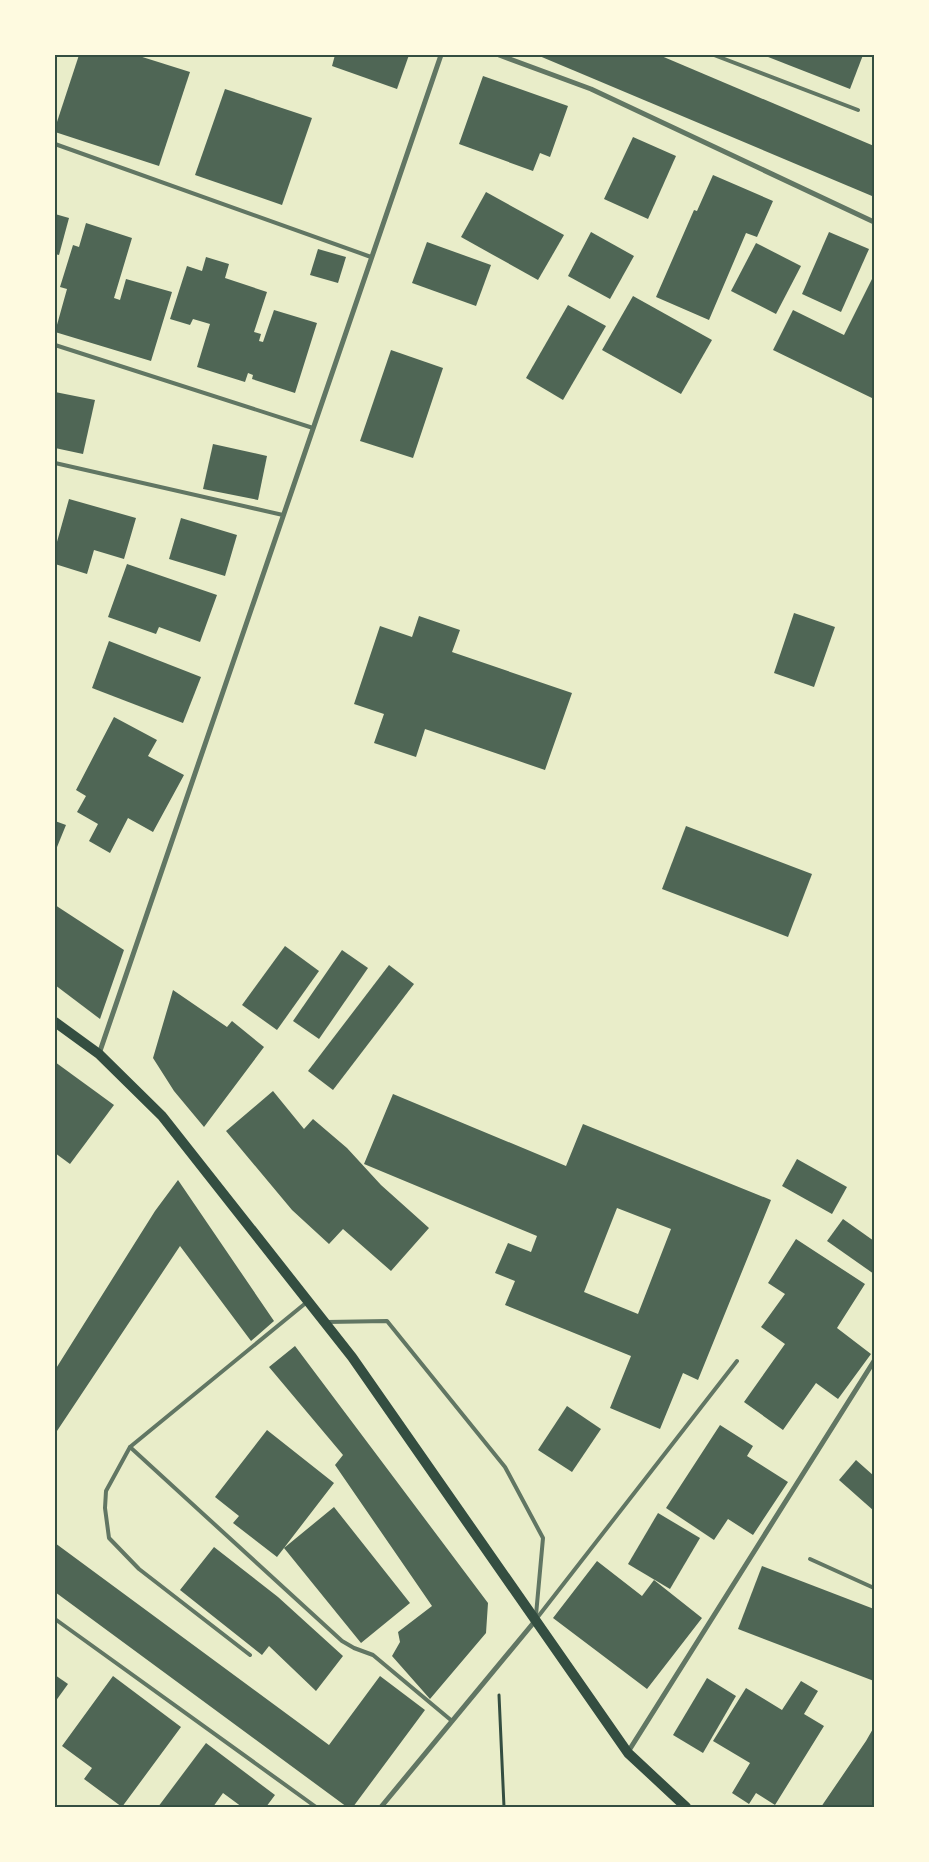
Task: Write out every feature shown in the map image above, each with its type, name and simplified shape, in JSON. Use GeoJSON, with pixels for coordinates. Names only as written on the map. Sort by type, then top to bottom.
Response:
{"type":"FeatureCollection","features":[{"type":"Feature","properties":{"kind":"main road"},"geometry":{"type":"LineString","coordinates":[[55,1022],[99,1054],[162,1116],[352,1357],[628,1753],[686,1807]]}},
{"type":"Feature","properties":{"kind":"street"},"geometry":{"type":"LineString","coordinates":[[99,1054],[441,55]]}},
{"type":"Feature","properties":{"kind":"street"},"geometry":{"type":"LineString","coordinates":[[499,55],[590,89],[874,222]]}},
{"type":"Feature","properties":{"kind":"street"},"geometry":{"type":"LineString","coordinates":[[628,1753],[874,1362]]}},
{"type":"Feature","properties":{"kind":"street"},"geometry":{"type":"LineString","coordinates":[[381,1807],[535,1620]]}},
{"type":"Feature","properties":{"kind":"lane"},"geometry":{"type":"LineString","coordinates":[[714,55],[858,110]]}},
{"type":"Feature","properties":{"kind":"lane"},"geometry":{"type":"LineString","coordinates":[[55,144],[371,257]]}},
{"type":"Feature","properties":{"kind":"lane"},"geometry":{"type":"LineString","coordinates":[[55,345],[313,428]]}},
{"type":"Feature","properties":{"kind":"lane"},"geometry":{"type":"LineString","coordinates":[[55,463],[283,515]]}},
{"type":"Feature","properties":{"kind":"lane"},"geometry":{"type":"LineString","coordinates":[[250,1656],[140,1570],[109,1538],[105,1508],[106,1491],[130,1447],[308,1301]]}},
{"type":"Feature","properties":{"kind":"lane"},"geometry":{"type":"LineString","coordinates":[[324,1322],[387,1321],[505,1467],[543,1538],[535,1620]]}},
{"type":"Feature","properties":{"kind":"lane"},"geometry":{"type":"LineString","coordinates":[[535,1620],[737,1361]]}},
{"type":"Feature","properties":{"kind":"lane"},"geometry":{"type":"LineString","coordinates":[[130,1447],[342,1641],[373,1655],[452,1721]]}},
{"type":"Feature","properties":{"kind":"lane"},"geometry":{"type":"LineString","coordinates":[[810,1559],[874,1588]]}},
{"type":"Feature","properties":{"kind":"lane"},"geometry":{"type":"LineString","coordinates":[[55,1619],[316,1807]]}},
{"type":"Feature","properties":{"kind":"path"},"geometry":{"type":"LineString","coordinates":[[500,1663],[498,1702],[504,1807]]}},
{"type":"Feature","properties":{"kind":"building"},"geometry":{"type":"Polygon","coordinates":[[[79,55],[136,55],[190,72],[159,166],[55,132],[79,55]]]}},
{"type":"Feature","properties":{"kind":"building"},"geometry":{"type":"Polygon","coordinates":[[[335,55],[409,55],[397,89],[332,66],[335,55]]]}},
{"type":"Feature","properties":{"kind":"building"},"geometry":{"type":"Polygon","coordinates":[[[537,55],[659,55],[874,146],[874,192],[872,196],[537,55]]]}},
{"type":"Feature","properties":{"kind":"building"},"geometry":{"type":"Polygon","coordinates":[[[763,55],[863,55],[850,89],[763,55]]]}},
{"type":"Feature","properties":{"kind":"building"},"geometry":{"type":"Polygon","coordinates":[[[483,76],[568,106],[550,157],[540,153],[533,171],[459,144],[483,76]]]}},
{"type":"Feature","properties":{"kind":"building"},"geometry":{"type":"Polygon","coordinates":[[[225,89],[312,118],[282,205],[195,175],[225,89]]]}},
{"type":"Feature","properties":{"kind":"building"},"geometry":{"type":"Polygon","coordinates":[[[633,137],[676,156],[648,219],[604,199],[633,137]]]}},
{"type":"Feature","properties":{"kind":"building"},"geometry":{"type":"Polygon","coordinates":[[[713,175],[773,201],[757,237],[746,233],[709,320],[656,297],[694,210],[697,211],[713,175]]]}},
{"type":"Feature","properties":{"kind":"building"},"geometry":{"type":"Polygon","coordinates":[[[486,192],[564,235],[538,280],[461,237],[486,192]]]}},
{"type":"Feature","properties":{"kind":"building"},"geometry":{"type":"Polygon","coordinates":[[[55,214],[69,218],[59,255],[55,254],[55,214]]]}},
{"type":"Feature","properties":{"kind":"building"},"geometry":{"type":"Polygon","coordinates":[[[86,223],[132,238],[114,298],[120,300],[126,279],[172,292],[151,361],[55,332],[67,289],[60,287],[73,245],[79,247],[86,223]]]}},
{"type":"Feature","properties":{"kind":"building"},"geometry":{"type":"Polygon","coordinates":[[[591,232],[634,256],[610,299],[568,276],[591,232]]]}},
{"type":"Feature","properties":{"kind":"building"},"geometry":{"type":"Polygon","coordinates":[[[829,232],[869,249],[841,312],[802,294],[829,232]]]}},
{"type":"Feature","properties":{"kind":"building"},"geometry":{"type":"Polygon","coordinates":[[[427,242],[491,265],[476,306],[412,283],[427,242]]]}},
{"type":"Feature","properties":{"kind":"building"},"geometry":{"type":"Polygon","coordinates":[[[756,243],[801,266],[776,314],[731,291],[756,243]]]}},
{"type":"Feature","properties":{"kind":"building"},"geometry":{"type":"Polygon","coordinates":[[[318,249],[346,257],[338,283],[310,275],[318,249]]]}},
{"type":"Feature","properties":{"kind":"building"},"geometry":{"type":"Polygon","coordinates":[[[206,257],[229,264],[225,278],[267,292],[254,332],[261,334],[259,341],[263,342],[274,310],[317,323],[295,393],[252,379],[253,375],[248,373],[245,382],[197,367],[210,324],[193,319],[190,325],[170,319],[187,266],[202,271],[206,257]]]}},
{"type":"Feature","properties":{"kind":"building"},"geometry":{"type":"Polygon","coordinates":[[[874,275],[874,399],[773,350],[793,310],[844,335],[874,275]]]}},
{"type":"Feature","properties":{"kind":"building"},"geometry":{"type":"Polygon","coordinates":[[[633,296],[712,340],[681,394],[602,350],[633,296]]]}},
{"type":"Feature","properties":{"kind":"building"},"geometry":{"type":"Polygon","coordinates":[[[568,305],[606,326],[563,400],[526,378],[568,305]]]}},
{"type":"Feature","properties":{"kind":"building"},"geometry":{"type":"Polygon","coordinates":[[[391,350],[443,368],[413,458],[360,441],[391,350]]]}},
{"type":"Feature","properties":{"kind":"building"},"geometry":{"type":"Polygon","coordinates":[[[55,392],[95,400],[83,454],[55,448],[55,392]]]}},
{"type":"Feature","properties":{"kind":"building"},"geometry":{"type":"Polygon","coordinates":[[[213,444],[267,456],[258,500],[203,489],[213,444]]]}},
{"type":"Feature","properties":{"kind":"building"},"geometry":{"type":"Polygon","coordinates":[[[69,499],[136,518],[124,559],[94,550],[87,574],[55,564],[55,549],[69,499]]]}},
{"type":"Feature","properties":{"kind":"building"},"geometry":{"type":"Polygon","coordinates":[[[181,518],[237,535],[225,576],[169,559],[181,518]]]}},
{"type":"Feature","properties":{"kind":"building"},"geometry":{"type":"Polygon","coordinates":[[[127,564],[217,595],[200,642],[159,627],[156,634],[108,617],[127,564]]]}},
{"type":"Feature","properties":{"kind":"building"},"geometry":{"type":"Polygon","coordinates":[[[794,613],[835,627],[814,687],[774,673],[794,613]]]}},
{"type":"Feature","properties":{"kind":"building"},"geometry":{"type":"Polygon","coordinates":[[[419,616],[460,630],[452,652],[572,693],[545,770],[425,729],[416,757],[374,743],[384,714],[354,704],[380,626],[412,637],[419,616]]]}},
{"type":"Feature","properties":{"kind":"building"},"geometry":{"type":"Polygon","coordinates":[[[109,641],[201,677],[183,723],[92,688],[109,641]]]}},
{"type":"Feature","properties":{"kind":"building"},"geometry":{"type":"Polygon","coordinates":[[[114,717],[157,740],[148,756],[184,775],[153,832],[128,818],[110,853],[89,841],[98,824],[77,812],[86,796],[76,790],[114,717]]]}},
{"type":"Feature","properties":{"kind":"building"},"geometry":{"type":"Polygon","coordinates":[[[55,821],[66,825],[55,852],[55,821]]]}},
{"type":"Feature","properties":{"kind":"building"},"geometry":{"type":"Polygon","coordinates":[[[686,826],[812,874],[788,937],[662,889],[686,826]]]}},
{"type":"Feature","properties":{"kind":"building"},"geometry":{"type":"Polygon","coordinates":[[[55,905],[124,950],[100,1019],[55,985],[55,905]]]}},
{"type":"Feature","properties":{"kind":"building"},"geometry":{"type":"Polygon","coordinates":[[[285,946],[319,971],[277,1030],[242,1005],[285,946]]]}},
{"type":"Feature","properties":{"kind":"building"},"geometry":{"type":"Polygon","coordinates":[[[342,950],[368,968],[319,1039],[293,1021],[342,950]]]}},
{"type":"Feature","properties":{"kind":"building"},"geometry":{"type":"Polygon","coordinates":[[[389,965],[414,984],[333,1090],[308,1071],[389,965]]]}},
{"type":"Feature","properties":{"kind":"building"},"geometry":{"type":"Polygon","coordinates":[[[173,990],[227,1027],[232,1021],[264,1047],[204,1127],[174,1091],[153,1058],[173,990]]]}},
{"type":"Feature","properties":{"kind":"building"},"geometry":{"type":"Polygon","coordinates":[[[55,1062],[114,1105],[70,1164],[55,1153],[55,1062]]]}},
{"type":"Feature","properties":{"kind":"building"},"geometry":{"type":"Polygon","coordinates":[[[273,1091],[304,1129],[313,1119],[347,1148],[381,1185],[429,1228],[391,1271],[343,1229],[329,1244],[292,1210],[226,1131],[273,1091]]]}},
{"type":"Feature","properties":{"kind":"building"},"geometry":{"type":"Polygon","coordinates":[[[393,1094],[566,1166],[583,1124],[771,1200],[698,1380],[683,1373],[660,1429],[610,1408],[631,1356],[505,1305],[515,1281],[495,1273],[508,1243],[531,1252],[537,1236],[364,1164],[393,1094]],[[617,1208],[584,1292],[638,1314],[671,1229],[617,1208]]]}},
{"type":"Feature","properties":{"kind":"building"},"geometry":{"type":"Polygon","coordinates":[[[797,1159],[847,1187],[832,1214],[782,1186],[797,1159]]]}},
{"type":"Feature","properties":{"kind":"building"},"geometry":{"type":"Polygon","coordinates":[[[178,1180],[274,1321],[251,1341],[180,1246],[55,1434],[55,1370],[155,1211],[178,1180]]]}},
{"type":"Feature","properties":{"kind":"building"},"geometry":{"type":"Polygon","coordinates":[[[843,1219],[874,1241],[874,1274],[827,1241],[843,1219]]]}},
{"type":"Feature","properties":{"kind":"building"},"geometry":{"type":"Polygon","coordinates":[[[796,1239],[865,1284],[837,1328],[871,1354],[838,1399],[816,1383],[783,1430],[744,1402],[785,1344],[761,1327],[785,1294],[768,1283],[796,1239]]]}},
{"type":"Feature","properties":{"kind":"building"},"geometry":{"type":"Polygon","coordinates":[[[295,1346],[488,1603],[486,1633],[430,1699],[392,1656],[400,1642],[398,1632],[432,1606],[335,1465],[343,1455],[269,1367],[295,1346]]]}},
{"type":"Feature","properties":{"kind":"building"},"geometry":{"type":"Polygon","coordinates":[[[567,1406],[601,1429],[572,1472],[538,1450],[567,1406]]]}},
{"type":"Feature","properties":{"kind":"building"},"geometry":{"type":"Polygon","coordinates":[[[720,1425],[753,1446],[747,1456],[788,1482],[753,1535],[728,1519],[714,1540],[666,1508],[720,1425]]]}},
{"type":"Feature","properties":{"kind":"building"},"geometry":{"type":"Polygon","coordinates":[[[267,1430],[334,1483],[277,1557],[233,1523],[239,1516],[215,1497],[267,1430]]]}},
{"type":"Feature","properties":{"kind":"building"},"geometry":{"type":"Polygon","coordinates":[[[856,1460],[874,1476],[874,1511],[839,1480],[856,1460]]]}},
{"type":"Feature","properties":{"kind":"building"},"geometry":{"type":"Polygon","coordinates":[[[334,1507],[410,1603],[361,1643],[284,1548],[334,1507]]]}},
{"type":"Feature","properties":{"kind":"building"},"geometry":{"type":"Polygon","coordinates":[[[658,1513],[700,1538],[670,1589],[628,1564],[658,1513]]]}},
{"type":"Feature","properties":{"kind":"building"},"geometry":{"type":"Polygon","coordinates":[[[55,1543],[329,1745],[380,1676],[425,1710],[353,1807],[347,1807],[55,1592],[55,1543]]]}},
{"type":"Feature","properties":{"kind":"building"},"geometry":{"type":"Polygon","coordinates":[[[214,1547],[278,1597],[343,1656],[316,1691],[269,1646],[262,1655],[180,1590],[214,1547]]]}},
{"type":"Feature","properties":{"kind":"building"},"geometry":{"type":"Polygon","coordinates":[[[597,1561],[642,1596],[654,1580],[702,1618],[647,1689],[553,1618],[597,1561]]]}},
{"type":"Feature","properties":{"kind":"building"},"geometry":{"type":"Polygon","coordinates":[[[762,1566],[874,1609],[874,1681],[738,1629],[762,1566]]]}},
{"type":"Feature","properties":{"kind":"building"},"geometry":{"type":"Polygon","coordinates":[[[55,1675],[68,1684],[55,1702],[55,1675]]]}},
{"type":"Feature","properties":{"kind":"building"},"geometry":{"type":"Polygon","coordinates":[[[113,1676],[181,1727],[122,1807],[84,1779],[92,1768],[62,1746],[113,1676]]]}},
{"type":"Feature","properties":{"kind":"building"},"geometry":{"type":"Polygon","coordinates":[[[707,1678],[736,1696],[703,1753],[673,1735],[707,1678]]]}},
{"type":"Feature","properties":{"kind":"building"},"geometry":{"type":"Polygon","coordinates":[[[801,1681],[818,1691],[804,1714],[824,1726],[775,1805],[756,1793],[749,1804],[732,1793],[750,1763],[713,1741],[746,1688],[782,1710],[801,1681]]]}},
{"type":"Feature","properties":{"kind":"building"},"geometry":{"type":"Polygon","coordinates":[[[874,1727],[874,1807],[821,1807],[866,1741],[874,1727]]]}},
{"type":"Feature","properties":{"kind":"building"},"geometry":{"type":"Polygon","coordinates":[[[206,1743],[275,1795],[266,1807],[242,1807],[223,1793],[213,1807],[158,1807],[206,1743]]]}}]}
